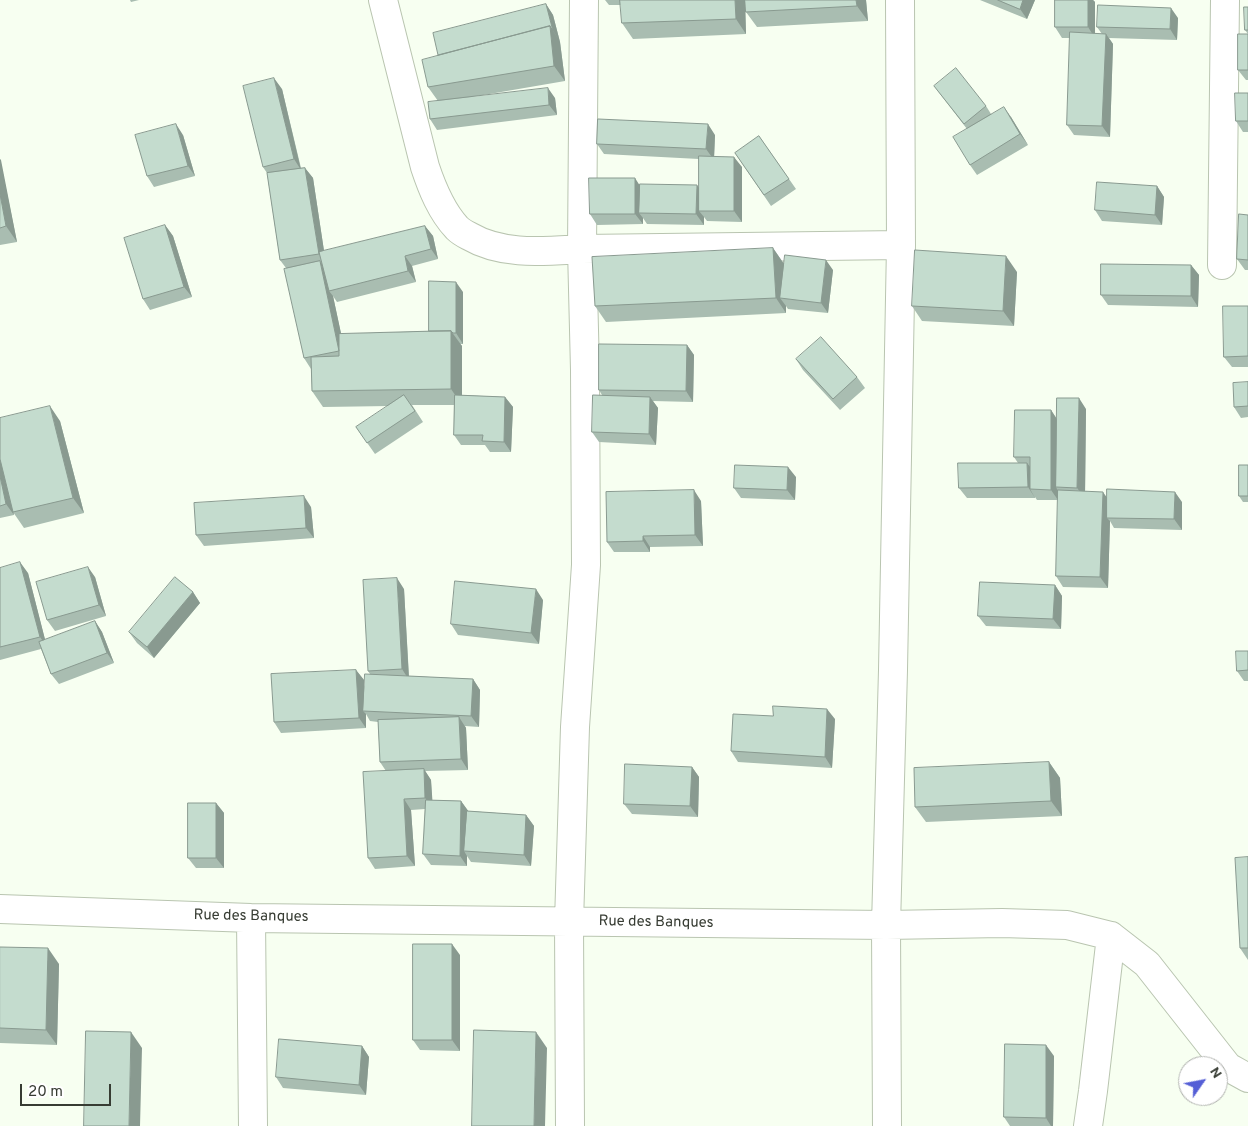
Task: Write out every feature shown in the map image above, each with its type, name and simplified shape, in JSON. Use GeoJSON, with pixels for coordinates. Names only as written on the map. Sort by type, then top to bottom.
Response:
{"type":"FeatureCollection","features":[{"type":"Feature","properties":{"kind":"street"},"geometry":{"type":"LineString","coordinates":[[383,0],[433,191],[446,214],[458,229],[476,240],[493,247],[542,251],[902,245]]}},
{"type":"Feature","properties":{"kind":"street"},"geometry":{"type":"LineString","coordinates":[[570,1126],[569,922],[575,727],[586,565],[582,249],[584,0]]}},
{"type":"Feature","properties":{"kind":"street"},"geometry":{"type":"LineString","coordinates":[[887,1126],[886,925],[902,245],[900,0]]}},
{"type":"Feature","properties":{"kind":"street"},"geometry":{"type":"LineString","coordinates":[[1222,265],[1225,0]]}},
{"type":"Feature","properties":{"kind":"street","name":"Rue des Banques"},"geometry":{"type":"LineString","coordinates":[[0,909],[252,918],[886,925],[1002,923],[1067,925],[1111,936],[1147,964],[1228,1067],[1248,1078]]}},
{"type":"Feature","properties":{"kind":"street"},"geometry":{"type":"LineString","coordinates":[[252,918],[253,1126]]}},
{"type":"Feature","properties":{"kind":"street"},"geometry":{"type":"LineString","coordinates":[[1088,1126],[1111,936]]}},
{"type":"Feature","properties":{"kind":"building"},"geometry":{"type":"Polygon","coordinates":[[[620,0],[735,0],[736,19],[622,23],[620,0]]]}},
{"type":"Feature","properties":{"kind":"building"},"geometry":{"type":"Polygon","coordinates":[[[745,0],[856,0],[857,6],[746,12],[745,0]]]}},
{"type":"Feature","properties":{"kind":"building"},"geometry":{"type":"Polygon","coordinates":[[[998,0],[1023,0],[1020,9],[998,0]]]}},
{"type":"Feature","properties":{"kind":"building"},"geometry":{"type":"Polygon","coordinates":[[[1055,0],[1088,0],[1088,27],[1055,27],[1055,0]]]}},
{"type":"Feature","properties":{"kind":"building"},"geometry":{"type":"Polygon","coordinates":[[[546,4],[553,31],[550,26],[438,55],[433,33],[546,4]]]}},
{"type":"Feature","properties":{"kind":"building"},"geometry":{"type":"Polygon","coordinates":[[[1098,5],[1171,8],[1170,29],[1097,27],[1098,5]]]}},
{"type":"Feature","properties":{"kind":"building"},"geometry":{"type":"Polygon","coordinates":[[[1244,7],[1248,7],[1248,30],[1245,30],[1244,7]]]}},
{"type":"Feature","properties":{"kind":"building"},"geometry":{"type":"Polygon","coordinates":[[[550,26],[554,66],[428,87],[422,60],[550,26]]]}},
{"type":"Feature","properties":{"kind":"building"},"geometry":{"type":"Polygon","coordinates":[[[1070,32],[1106,34],[1102,126],[1067,125],[1070,32]]]}},
{"type":"Feature","properties":{"kind":"building"},"geometry":{"type":"Polygon","coordinates":[[[1238,34],[1248,34],[1248,70],[1238,70],[1238,34]]]}},
{"type":"Feature","properties":{"kind":"building"},"geometry":{"type":"Polygon","coordinates":[[[956,68],[986,106],[964,124],[934,86],[956,68]]]}},
{"type":"Feature","properties":{"kind":"building"},"geometry":{"type":"Polygon","coordinates":[[[274,78],[294,159],[263,167],[243,86],[274,78]]]}},
{"type":"Feature","properties":{"kind":"building"},"geometry":{"type":"Polygon","coordinates":[[[548,88],[549,105],[430,119],[428,102],[548,88]]]}},
{"type":"Feature","properties":{"kind":"building"},"geometry":{"type":"Polygon","coordinates":[[[1235,93],[1248,93],[1248,121],[1236,121],[1235,93]]]}},
{"type":"Feature","properties":{"kind":"building"},"geometry":{"type":"Polygon","coordinates":[[[1004,107],[1020,134],[970,165],[953,137],[1004,107]]]}},
{"type":"Feature","properties":{"kind":"building"},"geometry":{"type":"Polygon","coordinates":[[[598,119],[708,124],[706,149],[597,144],[598,119]]]}},
{"type":"Feature","properties":{"kind":"building"},"geometry":{"type":"Polygon","coordinates":[[[176,124],[188,166],[147,176],[135,135],[176,124]]]}},
{"type":"Feature","properties":{"kind":"building"},"geometry":{"type":"Polygon","coordinates":[[[759,136],[789,179],[764,195],[735,153],[759,136]]]}},
{"type":"Feature","properties":{"kind":"building"},"geometry":{"type":"Polygon","coordinates":[[[699,156],[734,157],[734,211],[699,211],[699,156]]]}},
{"type":"Feature","properties":{"kind":"building"},"geometry":{"type":"Polygon","coordinates":[[[305,168],[319,254],[280,260],[267,173],[305,168]]]}},
{"type":"Feature","properties":{"kind":"building"},"geometry":{"type":"Polygon","coordinates":[[[589,178],[635,178],[635,214],[590,214],[589,178]]]}},
{"type":"Feature","properties":{"kind":"building"},"geometry":{"type":"Polygon","coordinates":[[[1097,182],[1157,186],[1155,215],[1095,210],[1097,182]]]}},
{"type":"Feature","properties":{"kind":"building"},"geometry":{"type":"Polygon","coordinates":[[[640,184],[697,185],[696,214],[639,213],[640,184]]]}},
{"type":"Feature","properties":{"kind":"building"},"geometry":{"type":"Polygon","coordinates":[[[0,194],[6,226],[0,228],[0,194]]]}},
{"type":"Feature","properties":{"kind":"building"},"geometry":{"type":"Polygon","coordinates":[[[1239,214],[1248,215],[1248,260],[1237,259],[1239,214]]]}},
{"type":"Feature","properties":{"kind":"building"},"geometry":{"type":"Polygon","coordinates":[[[165,225],[184,287],[143,299],[124,238],[165,225]]]}},
{"type":"Feature","properties":{"kind":"building"},"geometry":{"type":"Polygon","coordinates":[[[425,226],[431,249],[405,256],[408,271],[329,291],[319,252],[425,226]]]}},
{"type":"Feature","properties":{"kind":"building"},"geometry":{"type":"Polygon","coordinates":[[[773,248],[776,298],[595,306],[592,257],[773,248]]]}},
{"type":"Feature","properties":{"kind":"building"},"geometry":{"type":"Polygon","coordinates":[[[915,250],[1006,256],[1003,311],[912,306],[915,250]]]}},
{"type":"Feature","properties":{"kind":"building"},"geometry":{"type":"Polygon","coordinates":[[[785,255],[826,260],[821,303],[780,298],[785,255]]]}},
{"type":"Feature","properties":{"kind":"building"},"geometry":{"type":"Polygon","coordinates":[[[320,261],[339,351],[304,358],[284,269],[320,261]]]}},
{"type":"Feature","properties":{"kind":"building"},"geometry":{"type":"Polygon","coordinates":[[[1101,264],[1191,265],[1191,296],[1101,295],[1101,264]]]}},
{"type":"Feature","properties":{"kind":"building"},"geometry":{"type":"Polygon","coordinates":[[[429,281],[456,282],[456,333],[451,331],[429,331],[429,281]]]}},
{"type":"Feature","properties":{"kind":"building"},"geometry":{"type":"Polygon","coordinates":[[[1223,306],[1248,306],[1248,356],[1224,357],[1223,306]]]}},
{"type":"Feature","properties":{"kind":"building"},"geometry":{"type":"Polygon","coordinates":[[[451,331],[451,389],[312,391],[311,357],[339,356],[339,334],[451,331]]]}},
{"type":"Feature","properties":{"kind":"building"},"geometry":{"type":"Polygon","coordinates":[[[821,337],[857,377],[833,399],[796,359],[821,337]]]}},
{"type":"Feature","properties":{"kind":"building"},"geometry":{"type":"Polygon","coordinates":[[[599,344],[687,345],[686,391],[599,390],[599,344]]]}},
{"type":"Feature","properties":{"kind":"building"},"geometry":{"type":"Polygon","coordinates":[[[1248,382],[1248,406],[1234,407],[1233,383],[1248,382]]]}},
{"type":"Feature","properties":{"kind":"building"},"geometry":{"type":"Polygon","coordinates":[[[404,395],[415,411],[367,443],[356,427],[404,395]]]}},
{"type":"Feature","properties":{"kind":"building"},"geometry":{"type":"Polygon","coordinates":[[[455,395],[505,397],[504,442],[482,441],[483,435],[454,435],[455,395]]]}},
{"type":"Feature","properties":{"kind":"building"},"geometry":{"type":"Polygon","coordinates":[[[593,395],[650,397],[649,434],[592,432],[593,395]]]}},
{"type":"Feature","properties":{"kind":"building"},"geometry":{"type":"Polygon","coordinates":[[[1057,398],[1079,398],[1077,488],[1056,487],[1057,398]]]}},
{"type":"Feature","properties":{"kind":"building"},"geometry":{"type":"Polygon","coordinates":[[[50,406],[73,498],[13,512],[0,459],[0,418],[50,406]]]}},
{"type":"Feature","properties":{"kind":"building"},"geometry":{"type":"Polygon","coordinates":[[[1015,410],[1051,410],[1051,490],[1030,489],[1030,457],[1014,457],[1015,410]]]}},
{"type":"Feature","properties":{"kind":"building"},"geometry":{"type":"Polygon","coordinates":[[[958,463],[1027,463],[1028,487],[959,488],[958,463]]]}},
{"type":"Feature","properties":{"kind":"building"},"geometry":{"type":"Polygon","coordinates":[[[735,465],[788,467],[787,490],[734,488],[735,465]]]}},
{"type":"Feature","properties":{"kind":"building"},"geometry":{"type":"Polygon","coordinates":[[[1239,465],[1248,465],[1248,496],[1239,496],[1239,465]]]}},
{"type":"Feature","properties":{"kind":"building"},"geometry":{"type":"Polygon","coordinates":[[[0,476],[6,504],[0,506],[0,476]]]}},
{"type":"Feature","properties":{"kind":"building"},"geometry":{"type":"Polygon","coordinates":[[[1107,489],[1175,492],[1174,519],[1107,518],[1107,489]]]}},
{"type":"Feature","properties":{"kind":"building"},"geometry":{"type":"Polygon","coordinates":[[[694,490],[695,535],[643,536],[643,541],[607,542],[606,492],[694,490]]]}},
{"type":"Feature","properties":{"kind":"building"},"geometry":{"type":"Polygon","coordinates":[[[1058,490],[1103,492],[1100,577],[1056,576],[1058,490]]]}},
{"type":"Feature","properties":{"kind":"building"},"geometry":{"type":"Polygon","coordinates":[[[304,496],[306,528],[196,535],[194,503],[304,496]]]}},
{"type":"Feature","properties":{"kind":"building"},"geometry":{"type":"Polygon","coordinates":[[[20,562],[40,637],[0,647],[0,568],[20,562]]]}},
{"type":"Feature","properties":{"kind":"building"},"geometry":{"type":"Polygon","coordinates":[[[88,567],[99,605],[47,620],[36,582],[88,567]]]}},
{"type":"Feature","properties":{"kind":"building"},"geometry":{"type":"Polygon","coordinates":[[[175,577],[193,592],[147,647],[129,632],[175,577]]]}},
{"type":"Feature","properties":{"kind":"building"},"geometry":{"type":"Polygon","coordinates":[[[397,578],[402,669],[368,671],[363,580],[397,578]]]}},
{"type":"Feature","properties":{"kind":"building"},"geometry":{"type":"Polygon","coordinates":[[[455,581],[536,589],[531,633],[451,624],[455,581]]]}},
{"type":"Feature","properties":{"kind":"building"},"geometry":{"type":"Polygon","coordinates":[[[980,582],[1055,585],[1053,619],[978,616],[980,582]]]}},
{"type":"Feature","properties":{"kind":"building"},"geometry":{"type":"Polygon","coordinates":[[[95,621],[107,653],[51,674],[39,642],[95,621]]]}},
{"type":"Feature","properties":{"kind":"building"},"geometry":{"type":"Polygon","coordinates":[[[1236,651],[1248,651],[1248,670],[1237,671],[1236,651]]]}},
{"type":"Feature","properties":{"kind":"building"},"geometry":{"type":"Polygon","coordinates":[[[356,670],[359,718],[274,722],[271,674],[356,670]]]}},
{"type":"Feature","properties":{"kind":"building"},"geometry":{"type":"Polygon","coordinates":[[[365,674],[473,679],[471,716],[363,711],[365,674]]]}},
{"type":"Feature","properties":{"kind":"building"},"geometry":{"type":"Polygon","coordinates":[[[773,706],[827,709],[825,757],[731,751],[733,714],[773,716],[773,706]]]}},
{"type":"Feature","properties":{"kind":"building"},"geometry":{"type":"Polygon","coordinates":[[[459,717],[461,759],[380,762],[378,720],[459,717]]]}},
{"type":"Feature","properties":{"kind":"building"},"geometry":{"type":"Polygon","coordinates":[[[1049,762],[1051,801],[915,807],[914,768],[1049,762]]]}},
{"type":"Feature","properties":{"kind":"building"},"geometry":{"type":"Polygon","coordinates":[[[625,764],[692,767],[690,806],[624,804],[625,764]]]}},
{"type":"Feature","properties":{"kind":"building"},"geometry":{"type":"Polygon","coordinates":[[[424,769],[425,798],[404,799],[407,856],[368,858],[363,772],[424,769]]]}},
{"type":"Feature","properties":{"kind":"building"},"geometry":{"type":"Polygon","coordinates":[[[426,800],[461,801],[460,856],[423,854],[426,800]]]}},
{"type":"Feature","properties":{"kind":"building"},"geometry":{"type":"Polygon","coordinates":[[[188,803],[216,803],[216,858],[188,858],[188,803]]]}},
{"type":"Feature","properties":{"kind":"building"},"geometry":{"type":"Polygon","coordinates":[[[467,811],[526,815],[524,855],[464,851],[467,811]]]}},
{"type":"Feature","properties":{"kind":"building"},"geometry":{"type":"Polygon","coordinates":[[[1248,857],[1248,948],[1240,948],[1235,858],[1248,857]]]}},
{"type":"Feature","properties":{"kind":"building"},"geometry":{"type":"Polygon","coordinates":[[[413,944],[452,944],[452,1040],[413,1040],[413,944]]]}},
{"type":"Feature","properties":{"kind":"building"},"geometry":{"type":"Polygon","coordinates":[[[0,947],[48,948],[46,1030],[0,1028],[0,947]]]}},
{"type":"Feature","properties":{"kind":"building"},"geometry":{"type":"Polygon","coordinates":[[[474,1030],[536,1032],[534,1126],[472,1126],[474,1030]]]}},
{"type":"Feature","properties":{"kind":"building"},"geometry":{"type":"Polygon","coordinates":[[[86,1031],[131,1032],[129,1126],[84,1126],[86,1031]]]}},
{"type":"Feature","properties":{"kind":"building"},"geometry":{"type":"Polygon","coordinates":[[[279,1039],[362,1046],[359,1085],[276,1077],[279,1039]]]}},
{"type":"Feature","properties":{"kind":"building"},"geometry":{"type":"Polygon","coordinates":[[[1005,1044],[1046,1045],[1046,1118],[1004,1117],[1005,1044]]]}}]}
